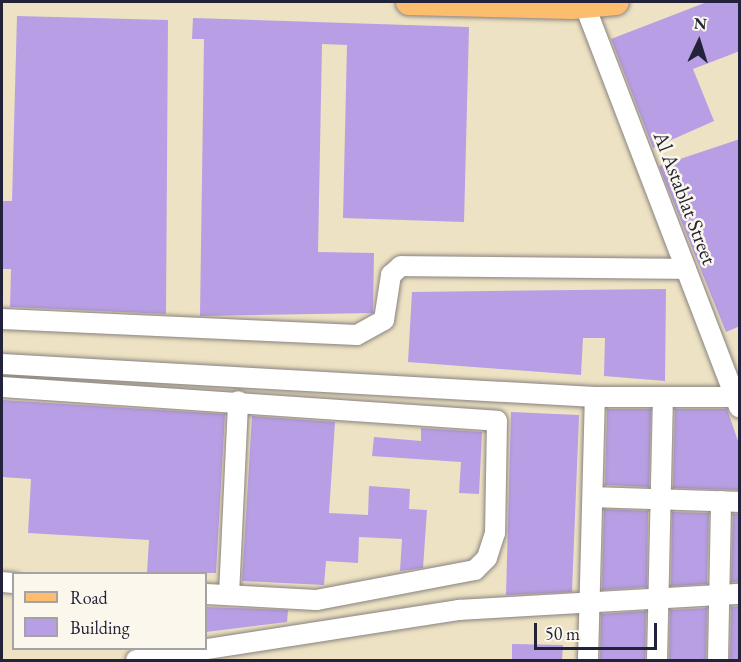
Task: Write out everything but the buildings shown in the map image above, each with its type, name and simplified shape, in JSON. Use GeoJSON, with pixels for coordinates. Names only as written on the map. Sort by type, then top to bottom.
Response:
{"type":"FeatureCollection","features":[{"type":"Feature","properties":{"kind":"main road"},"geometry":{"type":"LineString","coordinates":[[409,2],[599,3]]}},
{"type":"Feature","properties":{"kind":"street","name":"Al Astablat Street"},"geometry":{"type":"LineString","coordinates":[[599,3],[686,269],[737,402]]}},
{"type":"Feature","properties":{"kind":"street"},"geometry":{"type":"LineString","coordinates":[[2,319],[357,335],[384,320],[391,275],[401,266],[686,269]]}},
{"type":"Feature","properties":{"kind":"street"},"geometry":{"type":"LineString","coordinates":[[2,364],[595,397],[663,397],[737,402]]}},
{"type":"Feature","properties":{"kind":"street"},"geometry":{"type":"LineString","coordinates":[[2,387],[495,418],[495,533],[481,566],[430,581],[316,600],[207,594]]}},
{"type":"Feature","properties":{"kind":"street"},"geometry":{"type":"LineString","coordinates":[[588,660],[595,397]]}},
{"type":"Feature","properties":{"kind":"street"},"geometry":{"type":"LineString","coordinates":[[657,660],[663,397]]}},
{"type":"Feature","properties":{"kind":"street"},"geometry":{"type":"LineString","coordinates":[[229,595],[238,401]]}},
{"type":"Feature","properties":{"kind":"street"},"geometry":{"type":"LineString","coordinates":[[592,497],[730,501],[719,596],[718,660]]}},
{"type":"Feature","properties":{"kind":"street"},"geometry":{"type":"LineString","coordinates":[[207,649],[459,610],[740,594]]}},
{"type":"Feature","properties":{"kind":"street"},"geometry":{"type":"LineString","coordinates":[[136,660],[201,650]]}}]}
